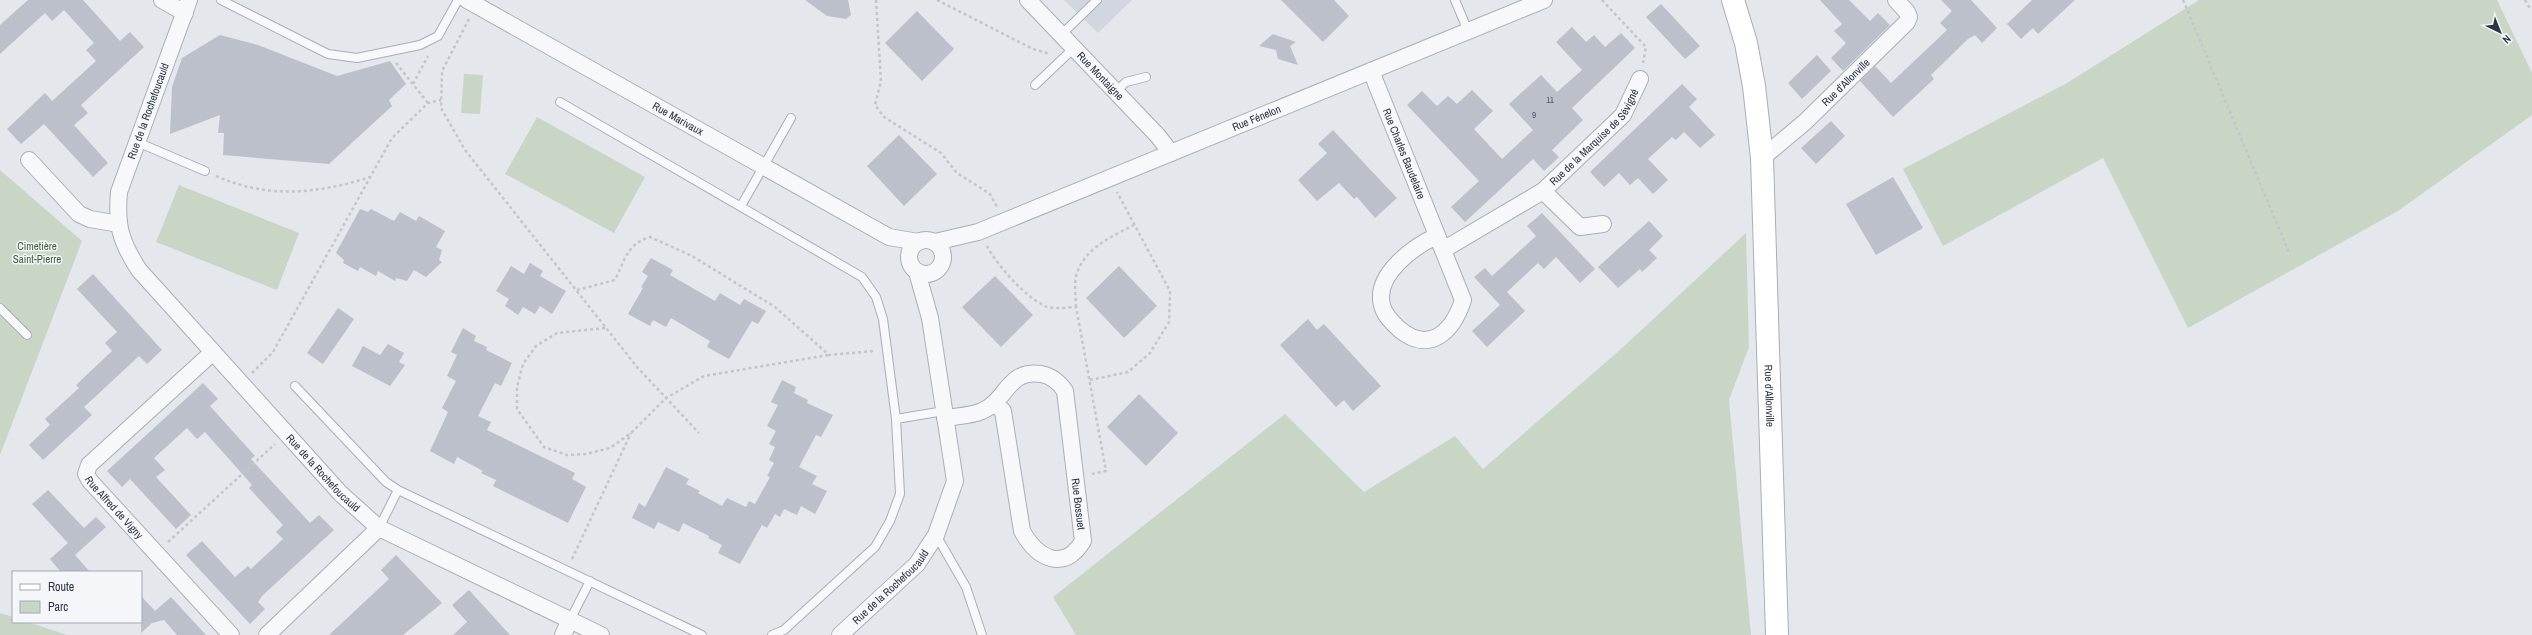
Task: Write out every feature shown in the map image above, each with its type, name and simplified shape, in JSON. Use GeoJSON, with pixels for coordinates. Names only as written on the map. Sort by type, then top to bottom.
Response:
{"type":"FeatureCollection","features":[{"type":"Feature","properties":{"kind":"main road","name":"Rue d'Allonville"},"geometry":{"type":"LineString","coordinates":[[1731,4],[1746,43],[1753,78],[1762,158],[1777,635]]}},
{"type":"Feature","properties":{"kind":"street"},"geometry":{"type":"LineString","coordinates":[[162,0],[187,6]]}},
{"type":"Feature","properties":{"kind":"street","name":"Rue Marivaux"},"geometry":{"type":"LineString","coordinates":[[467,0],[889,237],[909,255]]}},
{"type":"Feature","properties":{"kind":"street","name":"Rue Montaigne"},"geometry":{"type":"LineString","coordinates":[[1028,0],[1061,35],[1069,53],[1116,91],[1171,153]]}},
{"type":"Feature","properties":{"kind":"street","name":"Rue Fénelon"},"geometry":{"type":"LineString","coordinates":[[939,248],[1544,0]]}},
{"type":"Feature","properties":{"kind":"street","name":"Rue d'Allonville"},"geometry":{"type":"LineString","coordinates":[[1762,158],[1804,122],[1907,22],[1909,17],[1907,12],[1896,0]]}},
{"type":"Feature","properties":{"kind":"street","name":"Rue de la Rochefoucauld"},"geometry":{"type":"LineString","coordinates":[[187,6],[119,192],[119,224],[123,245],[140,270],[286,434],[341,494],[379,528],[601,635]]}},
{"type":"Feature","properties":{"kind":"street","name":"Rue Charles Baudelaire"},"geometry":{"type":"LineString","coordinates":[[1371,71],[1463,300],[1450,329],[1436,338],[1420,341],[1405,334],[1390,321],[1382,304],[1382,288],[1392,271],[1406,254],[1423,242],[1437,236]]}},
{"type":"Feature","properties":{"kind":"street","name":"Rue de la Marquise de Sévigné"},"geometry":{"type":"LineString","coordinates":[[1443,250],[1543,191],[1623,115],[1640,79]]}},
{"type":"Feature","properties":{"kind":"street"},"geometry":{"type":"LineString","coordinates":[[29,160],[79,214],[90,219],[119,224]]}},
{"type":"Feature","properties":{"kind":"street","name":"Rue de la Marquise de Sévigné"},"geometry":{"type":"LineString","coordinates":[[1543,191],[1580,227],[1603,224]]}},
{"type":"Feature","properties":{"kind":"street","name":"Rue Marivaux"},"geometry":{"type":"LineString","coordinates":[[889,237],[918,242]]}},
{"type":"Feature","properties":{"kind":"street"},"geometry":{"type":"LineString","coordinates":[[927,302],[937,270],[943,260],[939,248],[926,240],[918,242],[912,246],[909,255],[911,265],[917,272],[924,274],[937,270]]}},
{"type":"Feature","properties":{"kind":"street","name":"Rue de la Rochefoucauld"},"geometry":{"type":"LineString","coordinates":[[840,635],[917,564],[936,535],[955,481],[927,302],[917,272]]}},
{"type":"Feature","properties":{"kind":"street","name":"Rue Alfred de Vigny"},"geometry":{"type":"LineString","coordinates":[[213,352],[89,465],[86,474],[90,481],[231,635]]}},
{"type":"Feature","properties":{"kind":"street","name":"Rue Bossuet"},"geometry":{"type":"LineString","coordinates":[[945,415],[982,411],[994,403],[1011,382],[1029,372],[1045,375],[1059,382],[1065,391],[1083,541],[1076,552],[1066,558],[1055,560],[1030,545],[1022,531],[1003,411],[994,403]]}},
{"type":"Feature","properties":{"kind":"street"},"geometry":{"type":"LineString","coordinates":[[267,635],[379,528]]}},
{"type":"Feature","properties":{"kind":"street"},"geometry":{"type":"LineString","coordinates":[[563,635],[570,620]]}},
{"type":"Feature","properties":{"kind":"lane"},"geometry":{"type":"LineString","coordinates":[[221,0],[328,54],[357,58],[388,53],[420,45],[438,36],[458,0]]}},
{"type":"Feature","properties":{"kind":"lane"},"geometry":{"type":"LineString","coordinates":[[1061,35],[1097,0]]}},
{"type":"Feature","properties":{"kind":"lane"},"geometry":{"type":"LineString","coordinates":[[1455,0],[1468,31]]}},
{"type":"Feature","properties":{"kind":"lane"},"geometry":{"type":"LineString","coordinates":[[1035,85],[1069,53]]}},
{"type":"Feature","properties":{"kind":"lane"},"geometry":{"type":"LineString","coordinates":[[1116,91],[1126,82],[1146,77]]}},
{"type":"Feature","properties":{"kind":"lane"},"geometry":{"type":"LineString","coordinates":[[560,102],[862,277],[876,297],[883,319],[896,419],[900,494],[890,521],[875,547],[784,630],[772,635]]}},
{"type":"Feature","properties":{"kind":"lane"},"geometry":{"type":"LineString","coordinates":[[741,206],[791,118]]}},
{"type":"Feature","properties":{"kind":"lane"},"geometry":{"type":"LineString","coordinates":[[138,142],[204,171]]}},
{"type":"Feature","properties":{"kind":"lane"},"geometry":{"type":"LineString","coordinates":[[0,308],[26,335]]}},
{"type":"Feature","properties":{"kind":"lane"},"geometry":{"type":"LineString","coordinates":[[295,386],[386,482],[398,490],[702,635]]}},
{"type":"Feature","properties":{"kind":"lane"},"geometry":{"type":"LineString","coordinates":[[896,419],[945,415]]}},
{"type":"Feature","properties":{"kind":"lane"},"geometry":{"type":"LineString","coordinates":[[379,528],[398,490]]}},
{"type":"Feature","properties":{"kind":"lane"},"geometry":{"type":"LineString","coordinates":[[936,535],[966,587],[982,635]]}},
{"type":"Feature","properties":{"kind":"lane"},"geometry":{"type":"LineString","coordinates":[[570,620],[590,581]]}},
{"type":"Feature","properties":{"kind":"path"},"geometry":{"type":"LineString","coordinates":[[876,0],[881,82],[876,105],[884,117],[941,153],[957,173],[990,194],[1004,222]]}},
{"type":"Feature","properties":{"kind":"path"},"geometry":{"type":"LineString","coordinates":[[937,0],[1033,49],[1069,53]]}},
{"type":"Feature","properties":{"kind":"path"},"geometry":{"type":"LineString","coordinates":[[1602,0],[1646,47],[1640,79]]}},
{"type":"Feature","properties":{"kind":"path"},"geometry":{"type":"LineString","coordinates":[[2183,0],[2290,255]]}},
{"type":"Feature","properties":{"kind":"path"},"geometry":{"type":"LineString","coordinates":[[2525,0],[2528,6],[2532,8]]}},
{"type":"Feature","properties":{"kind":"path"},"geometry":{"type":"LineString","coordinates":[[493,15],[488,23],[470,18],[442,71],[441,108],[465,150],[606,328],[637,367],[699,433]]}},
{"type":"Feature","properties":{"kind":"path"},"geometry":{"type":"LineString","coordinates":[[413,84],[438,36]]}},
{"type":"Feature","properties":{"kind":"path"},"geometry":{"type":"LineString","coordinates":[[388,53],[428,103]]}},
{"type":"Feature","properties":{"kind":"path"},"geometry":{"type":"LineString","coordinates":[[240,382],[273,352],[392,138],[428,103],[441,100]]}},
{"type":"Feature","properties":{"kind":"path"},"geometry":{"type":"LineString","coordinates":[[204,171],[236,185],[261,190],[309,192],[340,187],[371,177]]}},
{"type":"Feature","properties":{"kind":"path"},"geometry":{"type":"LineString","coordinates":[[1090,380],[1128,372],[1150,353],[1169,322],[1170,291],[1109,178]]}},
{"type":"Feature","properties":{"kind":"path"},"geometry":{"type":"LineString","coordinates":[[1075,478],[1106,471],[1076,307],[1076,277],[1082,263],[1099,243],[1134,225]]}},
{"type":"Feature","properties":{"kind":"path"},"geometry":{"type":"LineString","coordinates":[[974,234],[1028,293],[1046,307],[1076,307]]}},
{"type":"Feature","properties":{"kind":"path"},"geometry":{"type":"LineString","coordinates":[[576,290],[615,280],[629,251],[636,242],[650,237],[692,256],[775,307],[829,355]]}},
{"type":"Feature","properties":{"kind":"path"},"geometry":{"type":"LineString","coordinates":[[606,328],[557,333],[536,346],[522,364],[517,387],[517,409],[544,447],[567,455],[586,454],[610,448],[631,433],[666,398],[704,376],[829,355],[887,349]]}},
{"type":"Feature","properties":{"kind":"path"},"geometry":{"type":"LineString","coordinates":[[566,570],[631,433]]}},
{"type":"Feature","properties":{"kind":"path"},"geometry":{"type":"LineString","coordinates":[[156,554],[286,434]]}},
{"type":"Feature","properties":{"kind":"shaded area"},"geometry":{"type":"Polygon","coordinates":[[[1064,0],[1132,0],[1098,33],[1064,0]]]}},
{"type":"Feature","properties":{"kind":"green space"},"geometry":{"type":"Polygon","coordinates":[[[2199,0],[2497,0],[2532,73],[2532,115],[2398,211],[2188,328],[2103,158],[1943,246],[1903,169],[2067,83],[2199,0]]]}},
{"type":"Feature","properties":{"kind":"green space"},"geometry":{"type":"Polygon","coordinates":[[[464,74],[483,75],[480,114],[461,113],[464,74]]]}},
{"type":"Feature","properties":{"kind":"green space"},"geometry":{"type":"Polygon","coordinates":[[[537,117],[645,177],[614,233],[505,174],[537,117]]]}},
{"type":"Feature","properties":{"kind":"green space","name":"Cimetière Saint-Pierre"},"geometry":{"type":"Polygon","coordinates":[[[0,170],[82,241],[0,455],[0,170]]]}},
{"type":"Feature","properties":{"kind":"green space"},"geometry":{"type":"Polygon","coordinates":[[[179,185],[299,233],[277,290],[156,242],[179,185]]]}},
{"type":"Feature","properties":{"kind":"green space"},"geometry":{"type":"Polygon","coordinates":[[[1746,233],[1749,347],[1729,400],[1751,635],[1076,635],[1053,597],[1285,414],[1364,492],[1455,436],[1483,469],[1621,349],[1746,233]]]}},
{"type":"Feature","properties":{"kind":"green space"},"geometry":{"type":"Polygon","coordinates":[[[0,613],[12,617],[12,623],[31,623],[67,635],[0,635],[0,613]]]}},
{"type":"Feature","properties":{"kind":"building"},"geometry":{"type":"Polygon","coordinates":[[[28,0],[83,0],[120,41],[130,32],[144,47],[81,105],[88,113],[74,125],[108,163],[93,177],[44,124],[21,144],[7,129],[45,93],[52,101],[96,61],[86,50],[94,43],[64,10],[52,21],[45,13],[0,54],[0,25],[28,0]]]}},
{"type":"Feature","properties":{"kind":"building"},"geometry":{"type":"Polygon","coordinates":[[[805,0],[848,0],[851,15],[846,19],[827,16],[805,0]]]}},
{"type":"Feature","properties":{"kind":"building"},"geometry":{"type":"Polygon","coordinates":[[[1281,0],[1334,0],[1349,16],[1323,42],[1281,0]]]}},
{"type":"Feature","properties":{"kind":"building"},"geometry":{"type":"Polygon","coordinates":[[[1820,0],[1849,0],[1870,21],[1878,13],[1890,25],[1843,71],[1831,58],[1846,43],[1834,31],[1842,24],[1820,0]]]}},
{"type":"Feature","properties":{"kind":"building"},"geometry":{"type":"Polygon","coordinates":[[[1941,0],[1971,0],[1997,28],[1982,43],[1975,35],[1968,39],[1931,75],[1934,79],[1893,117],[1860,81],[1875,66],[1891,83],[1947,30],[1940,23],[1952,11],[1941,0]]]}},
{"type":"Feature","properties":{"kind":"building"},"geometry":{"type":"Polygon","coordinates":[[[2032,0],[2075,0],[2038,34],[2033,28],[2021,39],[2007,24],[2032,0]]]}},
{"type":"Feature","properties":{"kind":"building"},"geometry":{"type":"Polygon","coordinates":[[[1661,4],[1700,46],[1685,59],[1646,17],[1661,4]]]}},
{"type":"Feature","properties":{"kind":"building"},"geometry":{"type":"Polygon","coordinates":[[[917,11],[954,49],[922,81],[885,43],[917,11]]]}},
{"type":"Feature","properties":{"kind":"building"},"geometry":{"type":"Polygon","coordinates":[[[1572,27],[1586,42],[1594,35],[1605,47],[1621,33],[1635,48],[1572,108],[1583,120],[1552,150],[1559,157],[1544,171],[1533,159],[1465,222],[1451,207],[1479,181],[1407,105],[1422,91],[1437,106],[1448,96],[1457,104],[1472,90],[1493,111],[1474,129],[1502,159],[1533,130],[1509,104],[1541,75],[1557,92],[1582,70],[1556,42],[1572,27]]]}},
{"type":"Feature","properties":{"kind":"building"},"geometry":{"type":"Polygon","coordinates":[[[1273,34],[1296,42],[1290,46],[1298,65],[1278,59],[1276,50],[1259,46],[1273,34]]]}},
{"type":"Feature","properties":{"kind":"building"},"geometry":{"type":"Polygon","coordinates":[[[220,35],[258,45],[337,76],[390,61],[406,84],[389,100],[392,106],[329,164],[223,155],[224,133],[218,133],[220,115],[170,134],[172,87],[182,58],[220,35]]]}},
{"type":"Feature","properties":{"kind":"building"},"geometry":{"type":"Polygon","coordinates":[[[1817,55],[1831,71],[1802,99],[1788,83],[1817,55]]]}},
{"type":"Feature","properties":{"kind":"building"},"geometry":{"type":"Polygon","coordinates":[[[1682,84],[1697,99],[1689,107],[1715,135],[1700,148],[1684,132],[1676,140],[1672,137],[1648,159],[1668,180],[1653,194],[1638,178],[1630,185],[1619,173],[1604,187],[1590,172],[1682,84]]]}},
{"type":"Feature","properties":{"kind":"building"},"geometry":{"type":"Polygon","coordinates":[[[1831,121],[1845,136],[1816,164],[1801,148],[1831,121]]]}},
{"type":"Feature","properties":{"kind":"building"},"geometry":{"type":"Polygon","coordinates":[[[1333,130],[1397,198],[1375,218],[1357,197],[1354,199],[1339,183],[1317,201],[1298,180],[1327,153],[1318,144],[1333,130]]]}},
{"type":"Feature","properties":{"kind":"building"},"geometry":{"type":"Polygon","coordinates":[[[899,135],[937,174],[904,206],[867,166],[899,135]]]}},
{"type":"Feature","properties":{"kind":"building"},"geometry":{"type":"Polygon","coordinates":[[[1893,177],[1923,228],[1876,255],[1846,204],[1893,177]]]}},
{"type":"Feature","properties":{"kind":"building"},"geometry":{"type":"Polygon","coordinates":[[[360,209],[368,212],[371,209],[394,221],[400,212],[416,221],[419,216],[445,231],[436,247],[442,250],[439,260],[442,262],[426,277],[414,270],[407,281],[396,278],[395,281],[378,271],[376,276],[360,267],[358,271],[343,263],[344,260],[336,253],[360,209]]]}},
{"type":"Feature","properties":{"kind":"building"},"geometry":{"type":"Polygon","coordinates":[[[1542,213],[1595,269],[1580,283],[1556,257],[1544,269],[1538,263],[1507,292],[1525,311],[1487,347],[1472,331],[1500,305],[1474,277],[1485,268],[1492,276],[1536,236],[1527,226],[1542,213]]]}},
{"type":"Feature","properties":{"kind":"building"},"geometry":{"type":"Polygon","coordinates":[[[1649,221],[1663,236],[1649,250],[1657,258],[1642,272],[1640,269],[1618,288],[1598,267],[1649,221]]]}},
{"type":"Feature","properties":{"kind":"building"},"geometry":{"type":"Polygon","coordinates":[[[651,258],[673,270],[670,275],[715,301],[720,293],[740,305],[744,299],[766,311],[758,324],[752,321],[729,359],[707,347],[710,341],[671,318],[666,327],[653,320],[650,326],[628,314],[648,276],[642,272],[651,258]]]}},
{"type":"Feature","properties":{"kind":"building"},"geometry":{"type":"Polygon","coordinates":[[[530,263],[543,271],[540,276],[566,291],[552,314],[540,306],[535,314],[523,307],[518,315],[505,306],[509,299],[496,291],[511,266],[524,274],[530,263]]]}},
{"type":"Feature","properties":{"kind":"building"},"geometry":{"type":"Polygon","coordinates":[[[1119,266],[1157,306],[1124,338],[1086,298],[1119,266]]]}},
{"type":"Feature","properties":{"kind":"building"},"geometry":{"type":"Polygon","coordinates":[[[93,274],[162,350],[147,364],[139,356],[84,407],[92,415],[43,460],[29,445],[50,425],[45,419],[79,388],[76,385],[112,351],[105,343],[117,332],[77,289],[93,274]]]}},
{"type":"Feature","properties":{"kind":"building"},"geometry":{"type":"Polygon","coordinates":[[[995,276],[1033,315],[1001,347],[962,307],[995,276]]]}},
{"type":"Feature","properties":{"kind":"building"},"geometry":{"type":"Polygon","coordinates":[[[338,308],[354,319],[323,364],[307,353],[338,308]]]}},
{"type":"Feature","properties":{"kind":"building"},"geometry":{"type":"Polygon","coordinates":[[[1308,319],[1317,330],[1324,324],[1381,386],[1353,411],[1344,400],[1336,407],[1280,345],[1308,319]]]}},
{"type":"Feature","properties":{"kind":"building"},"geometry":{"type":"Polygon","coordinates":[[[463,328],[476,336],[474,341],[487,347],[486,350],[512,363],[501,386],[495,383],[478,416],[491,422],[487,430],[575,473],[572,479],[586,487],[568,523],[493,486],[496,480],[481,473],[483,471],[457,457],[454,464],[430,451],[448,412],[442,408],[456,381],[447,376],[457,355],[451,352],[463,328]]]}},
{"type":"Feature","properties":{"kind":"building"},"geometry":{"type":"Polygon","coordinates":[[[388,344],[404,353],[399,362],[405,365],[390,386],[352,366],[363,346],[380,355],[388,344]]]}},
{"type":"Feature","properties":{"kind":"building"},"geometry":{"type":"Polygon","coordinates":[[[782,380],[796,387],[794,393],[808,400],[807,403],[833,415],[821,437],[816,435],[799,467],[817,476],[812,484],[827,491],[815,514],[801,506],[797,515],[784,509],[780,517],[775,514],[767,528],[762,525],[740,564],[718,553],[722,545],[708,538],[709,536],[683,523],[679,532],[658,522],[654,529],[632,518],[639,503],[645,507],[666,467],[689,479],[686,484],[700,491],[698,493],[722,506],[727,498],[746,507],[749,501],[755,504],[770,477],[767,476],[774,463],[769,460],[775,447],[769,444],[776,431],[767,426],[778,405],[771,402],[782,380]]]}},
{"type":"Feature","properties":{"kind":"building"},"geometry":{"type":"Polygon","coordinates":[[[203,383],[218,399],[210,406],[255,456],[251,459],[310,523],[319,515],[334,530],[262,596],[258,602],[265,609],[250,624],[186,555],[202,541],[235,577],[248,566],[251,569],[283,539],[276,532],[283,525],[249,488],[252,485],[205,432],[197,439],[187,428],[154,458],[165,470],[156,477],[191,515],[176,529],[130,479],[122,487],[107,471],[203,383]]]}},
{"type":"Feature","properties":{"kind":"building"},"geometry":{"type":"Polygon","coordinates":[[[1139,394],[1178,433],[1146,466],[1107,427],[1139,394]]]}},
{"type":"Feature","properties":{"kind":"building"},"geometry":{"type":"Polygon","coordinates":[[[48,490],[84,528],[96,517],[106,527],[75,555],[89,571],[60,571],[50,559],[68,543],[32,504],[48,490]]]}},
{"type":"Feature","properties":{"kind":"building"},"geometry":{"type":"Polygon","coordinates":[[[396,555],[442,603],[403,635],[329,635],[389,579],[381,570],[396,555]]]}},
{"type":"Feature","properties":{"kind":"building"},"geometry":{"type":"Polygon","coordinates":[[[469,590],[510,635],[453,635],[467,622],[452,605],[469,590]]]}},
{"type":"Feature","properties":{"kind":"building"},"geometry":{"type":"Polygon","coordinates":[[[142,597],[155,611],[171,597],[206,635],[177,635],[164,620],[152,623],[141,633],[142,597]]]}}]}
